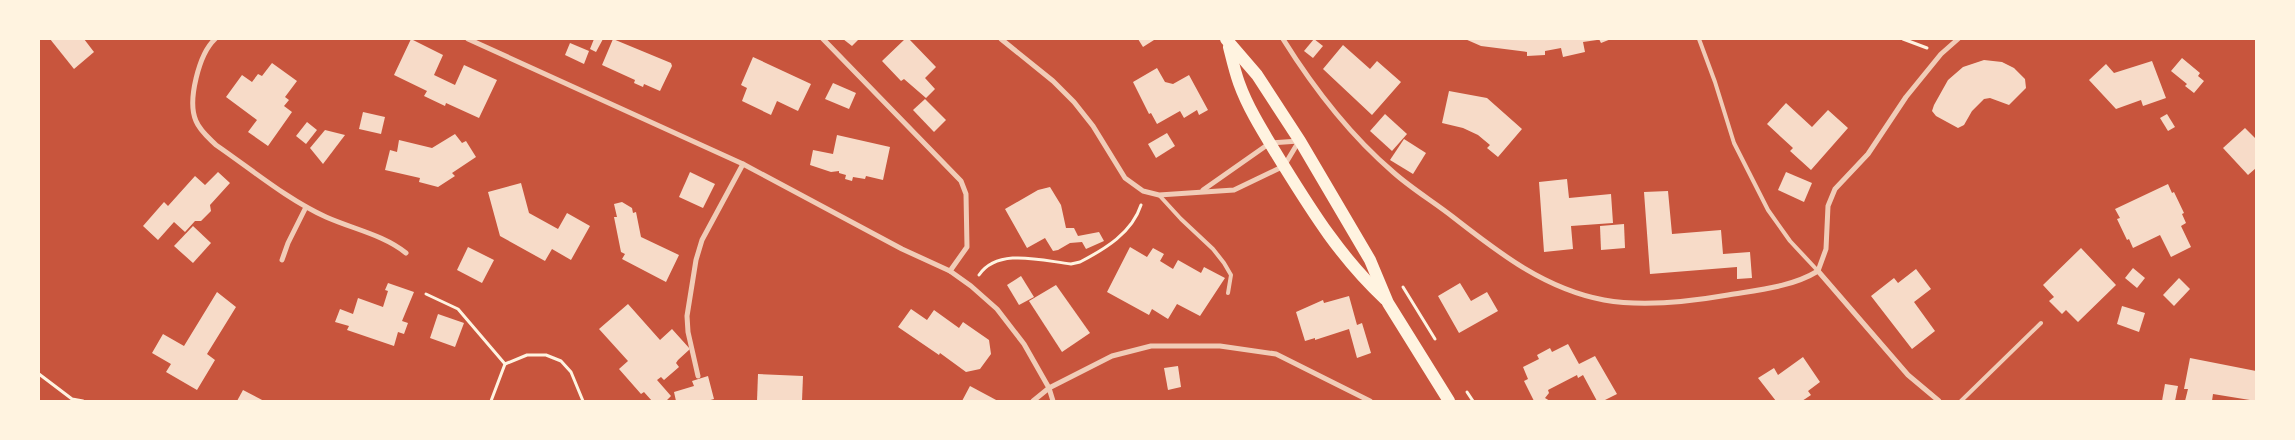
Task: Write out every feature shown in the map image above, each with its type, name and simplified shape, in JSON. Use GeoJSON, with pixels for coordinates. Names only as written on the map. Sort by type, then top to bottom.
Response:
{"type":"FeatureCollection","features":[{"type":"Feature","properties":{"kind":"main road"},"geometry":{"type":"LineString","coordinates":[[1227,41],[1257,75],[1300,141],[1370,260],[1388,303],[1448,401]]}},
{"type":"Feature","properties":{"kind":"main road"},"geometry":{"type":"LineString","coordinates":[[1227,41],[1239,84],[1270,143],[1322,229],[1365,280],[1388,303]]}},
{"type":"Feature","properties":{"kind":"street"},"geometry":{"type":"LineString","coordinates":[[215,39],[201,60],[195,84],[194,112],[196,122],[204,133],[216,145],[306,207],[326,217],[397,245],[406,253]]}},
{"type":"Feature","properties":{"kind":"street"},"geometry":{"type":"LineString","coordinates":[[468,39],[743,164],[902,250],[950,271],[971,286],[997,309],[1024,344],[1053,401]]}},
{"type":"Feature","properties":{"kind":"street"},"geometry":{"type":"LineString","coordinates":[[823,39],[961,181],[966,194],[966,246],[950,271]]}},
{"type":"Feature","properties":{"kind":"street"},"geometry":{"type":"LineString","coordinates":[[1001,39],[1053,81],[1074,102],[1093,126],[1125,178],[1146,191],[1159,195],[1234,190],[1284,166],[1300,141]]}},
{"type":"Feature","properties":{"kind":"street"},"geometry":{"type":"LineString","coordinates":[[1283,39],[1336,112],[1359,139],[1392,172],[1503,256],[1542,280],[1603,300],[1649,303],[1696,299],[1753,290],[1803,280],[1818,272],[1826,249],[1828,206],[1835,189],[1868,154],[1906,97],[1941,54],[1958,39]]}},
{"type":"Feature","properties":{"kind":"street"},"geometry":{"type":"LineString","coordinates":[[1201,191],[1270,143],[1300,141]]}},
{"type":"Feature","properties":{"kind":"street"},"geometry":{"type":"LineString","coordinates":[[698,376],[688,332],[687,316],[696,260],[702,240],[743,164]]}},
{"type":"Feature","properties":{"kind":"street"},"geometry":{"type":"LineString","coordinates":[[282,260],[288,243],[306,207]]}},
{"type":"Feature","properties":{"kind":"street"},"geometry":{"type":"LineString","coordinates":[[1818,272],[1908,375],[1939,401]]}},
{"type":"Feature","properties":{"kind":"street"},"geometry":{"type":"LineString","coordinates":[[1033,401],[1048,388],[1112,356],[1151,346],[1220,346],[1276,354],[1370,401]]}},
{"type":"Feature","properties":{"kind":"lane"},"geometry":{"type":"LineString","coordinates":[[1699,39],[1734,142],[1768,210],[1790,241],[1818,272]]}},
{"type":"Feature","properties":{"kind":"lane"},"geometry":{"type":"LineString","coordinates":[[1159,195],[1224,262],[1231,275],[1228,293]]}},
{"type":"Feature","properties":{"kind":"lane"},"geometry":{"type":"LineString","coordinates":[[1961,401],[2041,324]]}},
{"type":"Feature","properties":{"kind":"path"},"geometry":{"type":"LineString","coordinates":[[1903,39],[1941,54]]}},
{"type":"Feature","properties":{"kind":"path"},"geometry":{"type":"LineString","coordinates":[[971,286],[989,264],[1006,258],[1071,264],[1087,258],[1126,233],[1137,217],[1146,191]]}},
{"type":"Feature","properties":{"kind":"path"},"geometry":{"type":"LineString","coordinates":[[426,294],[458,308],[506,364]]}},
{"type":"Feature","properties":{"kind":"path"},"geometry":{"type":"LineString","coordinates":[[491,401],[506,364],[527,355],[546,355],[561,361],[571,372],[583,401]]}},
{"type":"Feature","properties":{"kind":"path"},"geometry":{"type":"LineString","coordinates":[[39,374],[72,398],[83,401]]}},
{"type":"Feature","properties":{"kind":"building"},"geometry":{"type":"Polygon","coordinates":[[[50,39],[84,39],[94,52],[74,69],[50,39]]]}},
{"type":"Feature","properties":{"kind":"building"},"geometry":{"type":"Polygon","coordinates":[[[411,39],[443,55],[434,75],[455,85],[464,65],[497,80],[479,118],[446,103],[445,106],[424,96],[427,91],[394,75],[411,39]]]}},
{"type":"Feature","properties":{"kind":"building"},"geometry":{"type":"Polygon","coordinates":[[[594,39],[603,39],[596,52],[590,49],[594,39]]]}},
{"type":"Feature","properties":{"kind":"building"},"geometry":{"type":"Polygon","coordinates":[[[613,39],[671,63],[672,66],[660,91],[644,84],[643,87],[634,83],[635,80],[602,65],[613,39]]]}},
{"type":"Feature","properties":{"kind":"building"},"geometry":{"type":"Polygon","coordinates":[[[843,39],[859,39],[852,46],[843,39]]]}},
{"type":"Feature","properties":{"kind":"building"},"geometry":{"type":"Polygon","coordinates":[[[905,39],[909,39],[936,67],[925,78],[935,89],[926,98],[904,79],[901,81],[882,61],[905,39]]]}},
{"type":"Feature","properties":{"kind":"building"},"geometry":{"type":"Polygon","coordinates":[[[1138,39],[1154,39],[1154,40],[1143,47],[1138,39]]]}},
{"type":"Feature","properties":{"kind":"building"},"geometry":{"type":"Polygon","coordinates":[[[1314,39],[1323,46],[1313,58],[1304,51],[1314,39]]]}},
{"type":"Feature","properties":{"kind":"building"},"geometry":{"type":"Polygon","coordinates":[[[1465,39],[1597,40],[1583,42],[1585,52],[1563,57],[1561,48],[1545,51],[1545,55],[1527,56],[1527,52],[1481,46],[1465,39]]]}},
{"type":"Feature","properties":{"kind":"building"},"geometry":{"type":"Polygon","coordinates":[[[1599,39],[1611,39],[1601,43],[1599,39]]]}},
{"type":"Feature","properties":{"kind":"building"},"geometry":{"type":"Polygon","coordinates":[[[570,43],[589,51],[584,64],[565,55],[570,43]]]}},
{"type":"Feature","properties":{"kind":"building"},"geometry":{"type":"Polygon","coordinates":[[[1343,45],[1370,69],[1377,61],[1401,82],[1372,115],[1323,69],[1343,45]]]}},
{"type":"Feature","properties":{"kind":"building"},"geometry":{"type":"Polygon","coordinates":[[[753,57],[811,84],[798,111],[777,101],[771,115],[742,101],[747,88],[741,85],[753,57]]]}},
{"type":"Feature","properties":{"kind":"building"},"geometry":{"type":"Polygon","coordinates":[[[2182,58],[2200,73],[2198,76],[2204,81],[2194,93],[2185,86],[2187,84],[2171,71],[2182,58]]]}},
{"type":"Feature","properties":{"kind":"building"},"geometry":{"type":"Polygon","coordinates":[[[1984,60],[2002,62],[2014,68],[2025,79],[2026,88],[2009,105],[1990,98],[1984,99],[1972,111],[1964,125],[1958,128],[1936,116],[1932,111],[1934,105],[1948,80],[1963,67],[1984,60]]]}},
{"type":"Feature","properties":{"kind":"building"},"geometry":{"type":"Polygon","coordinates":[[[2152,61],[2166,98],[2143,106],[2141,100],[2116,109],[2089,80],[2106,64],[2114,73],[2152,61]]]}},
{"type":"Feature","properties":{"kind":"building"},"geometry":{"type":"Polygon","coordinates":[[[272,63],[297,81],[285,97],[289,100],[284,106],[292,112],[268,146],[248,132],[257,120],[226,97],[242,75],[252,82],[258,74],[262,76],[272,63]]]}},
{"type":"Feature","properties":{"kind":"building"},"geometry":{"type":"Polygon","coordinates":[[[1157,68],[1165,82],[1173,84],[1189,75],[1208,110],[1199,115],[1197,110],[1184,118],[1180,111],[1157,124],[1151,113],[1149,114],[1133,82],[1157,68]]]}},
{"type":"Feature","properties":{"kind":"building"},"geometry":{"type":"Polygon","coordinates":[[[833,83],[856,93],[849,109],[825,99],[833,83]]]}},
{"type":"Feature","properties":{"kind":"building"},"geometry":{"type":"Polygon","coordinates":[[[1449,91],[1487,98],[1522,129],[1498,157],[1487,148],[1490,145],[1478,135],[1463,128],[1442,123],[1449,91]]]}},
{"type":"Feature","properties":{"kind":"building"},"geometry":{"type":"Polygon","coordinates":[[[925,99],[946,120],[934,132],[913,110],[925,99]]]}},
{"type":"Feature","properties":{"kind":"building"},"geometry":{"type":"Polygon","coordinates":[[[1786,103],[1812,127],[1828,110],[1848,128],[1811,170],[1790,151],[1793,148],[1767,124],[1786,103]]]}},
{"type":"Feature","properties":{"kind":"building"},"geometry":{"type":"Polygon","coordinates":[[[363,112],[385,117],[381,134],[359,129],[363,112]]]}},
{"type":"Feature","properties":{"kind":"building"},"geometry":{"type":"Polygon","coordinates":[[[1385,114],[1407,134],[1392,151],[1370,131],[1385,114]]]}},
{"type":"Feature","properties":{"kind":"building"},"geometry":{"type":"Polygon","coordinates":[[[2167,114],[2175,127],[2168,131],[2160,118],[2167,114]]]}},
{"type":"Feature","properties":{"kind":"building"},"geometry":{"type":"Polygon","coordinates":[[[307,122],[317,130],[306,144],[296,136],[307,122]]]}},
{"type":"Feature","properties":{"kind":"building"},"geometry":{"type":"Polygon","coordinates":[[[2245,128],[2256,139],[2256,168],[2248,175],[2223,148],[2245,128]]]}},
{"type":"Feature","properties":{"kind":"building"},"geometry":{"type":"Polygon","coordinates":[[[325,130],[345,135],[323,164],[310,148],[325,130]]]}},
{"type":"Feature","properties":{"kind":"building"},"geometry":{"type":"Polygon","coordinates":[[[1167,133],[1175,146],[1156,158],[1148,144],[1167,133]]]}},
{"type":"Feature","properties":{"kind":"building"},"geometry":{"type":"Polygon","coordinates":[[[455,134],[462,143],[466,141],[476,157],[452,173],[455,176],[438,187],[419,182],[420,178],[385,170],[390,150],[397,152],[399,140],[432,148],[455,134]]]}},
{"type":"Feature","properties":{"kind":"building"},"geometry":{"type":"Polygon","coordinates":[[[837,135],[890,147],[883,180],[866,176],[865,179],[853,177],[852,181],[845,179],[846,175],[839,173],[839,171],[831,172],[810,165],[813,150],[833,154],[837,135]]]}},
{"type":"Feature","properties":{"kind":"building"},"geometry":{"type":"Polygon","coordinates":[[[1404,139],[1426,153],[1413,174],[1390,160],[1404,139]]]}},
{"type":"Feature","properties":{"kind":"building"},"geometry":{"type":"Polygon","coordinates":[[[218,172],[230,183],[210,205],[211,211],[201,221],[195,221],[185,232],[174,222],[158,240],[143,226],[164,202],[168,206],[195,176],[205,185],[218,172]]]}},
{"type":"Feature","properties":{"kind":"building"},"geometry":{"type":"Polygon","coordinates":[[[690,172],[715,184],[703,208],[679,197],[690,172]]]}},
{"type":"Feature","properties":{"kind":"building"},"geometry":{"type":"Polygon","coordinates":[[[1786,172],[1812,183],[1804,202],[1778,190],[1786,172]]]}},
{"type":"Feature","properties":{"kind":"building"},"geometry":{"type":"Polygon","coordinates":[[[1567,179],[1569,198],[1611,194],[1613,223],[1571,226],[1573,249],[1544,252],[1539,182],[1567,179]]]}},
{"type":"Feature","properties":{"kind":"building"},"geometry":{"type":"Polygon","coordinates":[[[521,183],[529,213],[558,229],[567,213],[590,226],[571,260],[552,249],[545,261],[500,236],[488,192],[521,183]]]}},
{"type":"Feature","properties":{"kind":"building"},"geometry":{"type":"Polygon","coordinates":[[[2168,184],[2184,213],[2182,214],[2186,223],[2181,226],[2191,247],[2171,257],[2160,235],[2133,248],[2117,219],[2120,218],[2115,209],[2168,184]]]}},
{"type":"Feature","properties":{"kind":"building"},"geometry":{"type":"Polygon","coordinates":[[[1050,187],[1061,205],[1066,228],[1074,228],[1078,236],[1099,232],[1104,241],[1086,249],[1082,242],[1070,243],[1053,251],[1045,238],[1027,248],[1005,209],[1038,190],[1050,187]]]}},
{"type":"Feature","properties":{"kind":"building"},"geometry":{"type":"Polygon","coordinates":[[[1668,191],[1672,234],[1721,230],[1723,254],[1750,252],[1752,278],[1737,279],[1737,267],[1650,274],[1644,192],[1668,191]]]}},
{"type":"Feature","properties":{"kind":"building"},"geometry":{"type":"Polygon","coordinates":[[[622,202],[632,208],[633,213],[636,212],[641,237],[679,255],[666,282],[622,259],[625,254],[621,252],[614,217],[617,217],[614,204],[622,202]]]}},
{"type":"Feature","properties":{"kind":"building"},"geometry":{"type":"Polygon","coordinates":[[[1624,224],[1625,248],[1601,250],[1600,226],[1624,224]]]}},
{"type":"Feature","properties":{"kind":"building"},"geometry":{"type":"Polygon","coordinates":[[[193,226],[211,243],[193,263],[174,246],[193,226]]]}},
{"type":"Feature","properties":{"kind":"building"},"geometry":{"type":"Polygon","coordinates":[[[468,247],[494,260],[482,283],[457,270],[468,247]]]}},
{"type":"Feature","properties":{"kind":"building"},"geometry":{"type":"Polygon","coordinates":[[[1130,247],[1147,257],[1153,248],[1164,254],[1160,261],[1173,269],[1178,260],[1201,273],[1204,267],[1225,278],[1200,316],[1177,304],[1168,319],[1152,309],[1149,315],[1107,292],[1130,247]]]}},
{"type":"Feature","properties":{"kind":"building"},"geometry":{"type":"Polygon","coordinates":[[[2081,248],[2116,285],[2078,322],[2066,310],[2062,314],[2049,301],[2054,297],[2043,285],[2081,248]]]}},
{"type":"Feature","properties":{"kind":"building"},"geometry":{"type":"Polygon","coordinates":[[[2133,268],[2145,278],[2137,288],[2125,278],[2133,268]]]}},
{"type":"Feature","properties":{"kind":"building"},"geometry":{"type":"Polygon","coordinates":[[[1916,269],[1931,289],[1914,302],[1935,331],[1912,349],[1871,296],[1894,278],[1898,283],[1916,269]]]}},
{"type":"Feature","properties":{"kind":"building"},"geometry":{"type":"Polygon","coordinates":[[[1021,276],[1034,297],[1019,305],[1007,285],[1021,276]]]}},
{"type":"Feature","properties":{"kind":"building"},"geometry":{"type":"Polygon","coordinates":[[[2179,278],[2190,289],[2174,306],[2163,295],[2179,278]]]}},
{"type":"Feature","properties":{"kind":"building"},"geometry":{"type":"Polygon","coordinates":[[[388,283],[414,292],[402,321],[408,323],[404,334],[398,332],[394,346],[347,330],[349,326],[335,322],[340,309],[353,314],[358,298],[383,307],[388,291],[385,290],[388,283]]]}},
{"type":"Feature","properties":{"kind":"building"},"geometry":{"type":"Polygon","coordinates":[[[1460,283],[1471,301],[1487,292],[1498,311],[1459,333],[1438,296],[1460,283]]]}},
{"type":"Feature","properties":{"kind":"building"},"geometry":{"type":"Polygon","coordinates":[[[1056,285],[1090,333],[1062,352],[1029,301],[1056,285]]]}},
{"type":"Feature","properties":{"kind":"building"},"geometry":{"type":"Polygon","coordinates":[[[217,292],[236,307],[207,354],[215,360],[197,390],[166,372],[171,364],[152,353],[163,334],[184,346],[217,292]]]}},
{"type":"Feature","properties":{"kind":"building"},"geometry":{"type":"Polygon","coordinates":[[[1349,296],[1357,325],[1362,323],[1371,353],[1357,358],[1349,329],[1315,340],[1315,338],[1305,341],[1296,312],[1323,300],[1324,303],[1349,296]]]}},
{"type":"Feature","properties":{"kind":"building"},"geometry":{"type":"Polygon","coordinates":[[[628,304],[660,340],[672,329],[690,349],[676,363],[679,367],[664,380],[661,377],[657,380],[671,396],[666,401],[652,401],[644,392],[641,394],[619,369],[628,361],[599,329],[628,304]]]}},
{"type":"Feature","properties":{"kind":"building"},"geometry":{"type":"Polygon","coordinates":[[[2122,306],[2145,313],[2139,332],[2117,324],[2122,306]]]}},
{"type":"Feature","properties":{"kind":"building"},"geometry":{"type":"Polygon","coordinates":[[[911,309],[927,320],[934,310],[959,328],[963,322],[989,340],[991,354],[980,369],[966,372],[898,327],[911,309]]]}},
{"type":"Feature","properties":{"kind":"building"},"geometry":{"type":"Polygon","coordinates":[[[438,314],[464,323],[455,347],[430,338],[438,314]]]}},
{"type":"Feature","properties":{"kind":"building"},"geometry":{"type":"Polygon","coordinates":[[[1568,344],[1579,364],[1595,356],[1617,394],[1603,401],[1597,401],[1583,375],[1578,378],[1577,375],[1548,390],[1549,393],[1545,398],[1550,401],[1534,401],[1524,381],[1528,379],[1523,367],[1539,359],[1537,355],[1550,348],[1552,352],[1568,344]]]}},
{"type":"Feature","properties":{"kind":"building"},"geometry":{"type":"Polygon","coordinates":[[[1803,357],[1820,382],[1808,391],[1811,395],[1802,401],[1776,401],[1758,378],[1774,368],[1778,375],[1803,357]]]}},
{"type":"Feature","properties":{"kind":"building"},"geometry":{"type":"Polygon","coordinates":[[[2190,358],[2256,371],[2256,401],[2213,394],[2212,401],[2185,401],[2188,389],[2184,389],[2190,358]]]}},
{"type":"Feature","properties":{"kind":"building"},"geometry":{"type":"Polygon","coordinates":[[[1178,366],[1181,387],[1168,390],[1164,368],[1178,366]]]}},
{"type":"Feature","properties":{"kind":"building"},"geometry":{"type":"Polygon","coordinates":[[[758,374],[803,376],[802,401],[757,401],[758,374]]]}},
{"type":"Feature","properties":{"kind":"building"},"geometry":{"type":"Polygon","coordinates":[[[708,376],[714,399],[707,401],[676,401],[674,392],[694,386],[692,381],[708,376]]]}},
{"type":"Feature","properties":{"kind":"building"},"geometry":{"type":"Polygon","coordinates":[[[2165,384],[2178,386],[2175,401],[2162,401],[2165,384]]]}},
{"type":"Feature","properties":{"kind":"building"},"geometry":{"type":"Polygon","coordinates":[[[970,386],[998,401],[962,401],[970,386]]]}},
{"type":"Feature","properties":{"kind":"building"},"geometry":{"type":"Polygon","coordinates":[[[243,390],[264,401],[237,401],[243,390]]]}}]}
